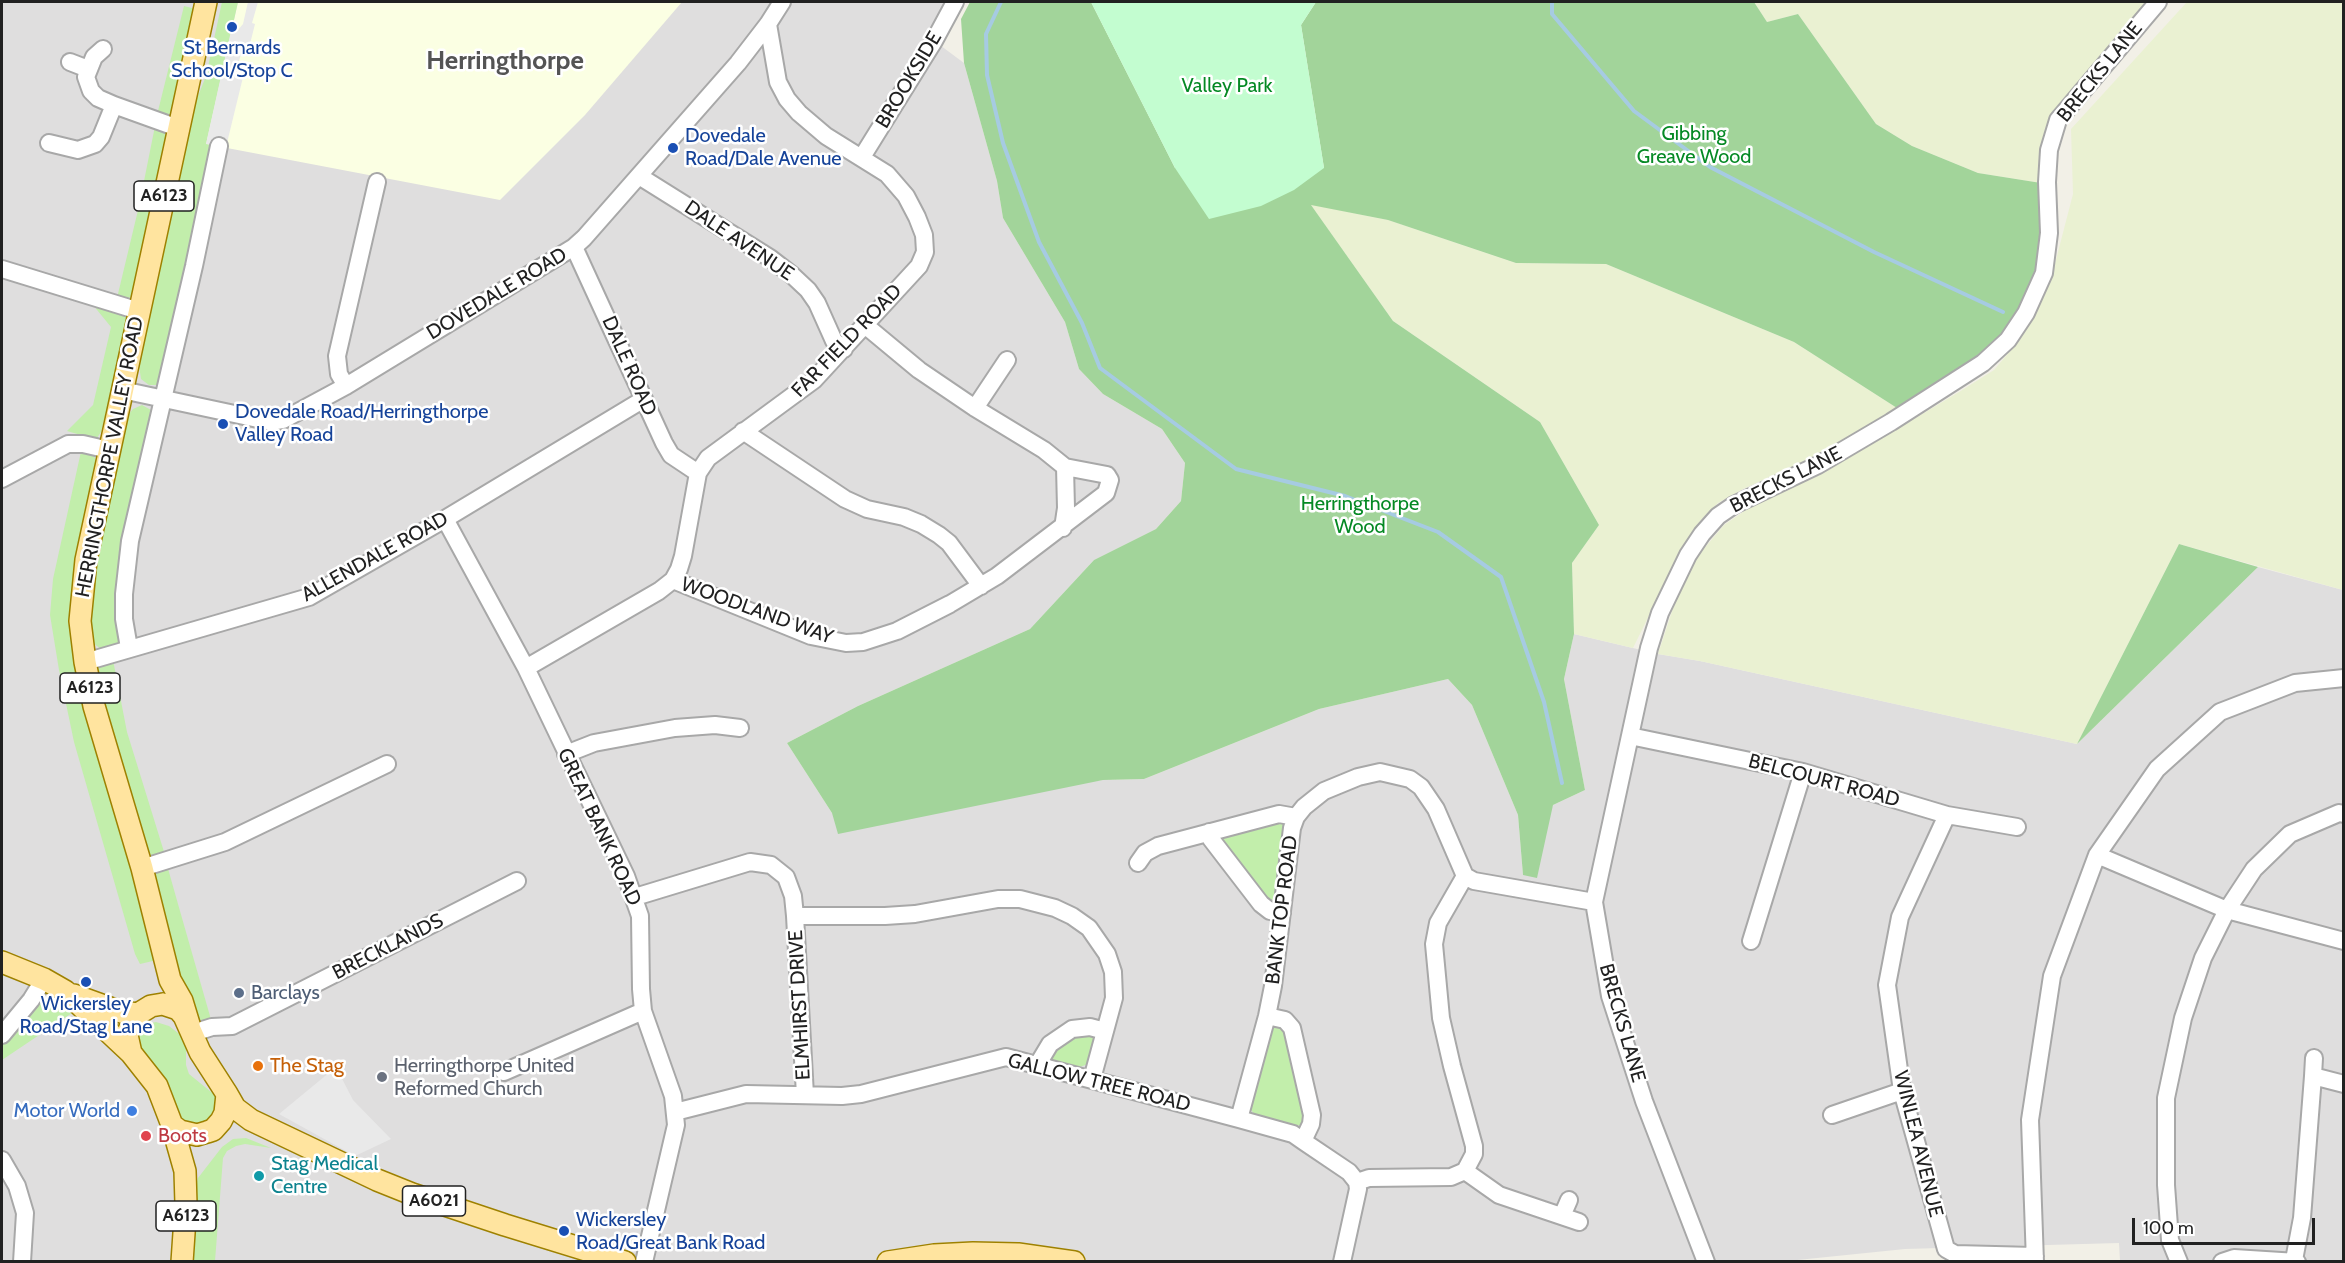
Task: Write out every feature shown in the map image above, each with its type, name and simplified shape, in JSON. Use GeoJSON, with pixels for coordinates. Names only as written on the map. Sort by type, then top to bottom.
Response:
{"type":"FeatureCollection","features":[{"type":"Feature","properties":{"kind":"main road","name":"HERRINGTHORPE VALLEY ROAD"},"geometry":{"type":"LineString","coordinates":[[191,1029],[182,1001],[170,980],[142,868],[94,706],[85,663],[80,621],[86,560],[206,2]]}},
{"type":"Feature","properties":{"kind":"main road","name":"A6021"},"geometry":{"type":"LineString","coordinates":[[2,962],[44,979],[65,992],[131,1053],[157,1086],[172,1125]]}},
{"type":"Feature","properties":{"kind":"main road"},"geometry":{"type":"LineString","coordinates":[[131,1053],[127,1035],[144,1010],[170,980]]}},
{"type":"Feature","properties":{"kind":"main road","name":"A6021"},"geometry":{"type":"LineString","coordinates":[[65,992],[121,1012],[144,1010],[163,1004],[173,1006],[178,1009],[191,1029],[210,1071],[235,1108],[251,1120],[412,1194],[611,1260]]}},
{"type":"Feature","properties":{"kind":"main road"},"geometry":{"type":"LineString","coordinates":[[210,1131],[225,1113],[226,1094]]}},
{"type":"Feature","properties":{"kind":"main road"},"geometry":{"type":"LineString","coordinates":[[172,1125],[180,1131],[197,1135],[230,1122],[251,1120]]}},
{"type":"Feature","properties":{"kind":"main road","name":"A6123"},"geometry":{"type":"LineString","coordinates":[[172,1125],[185,1171],[186,1215],[182,1262]]}},
{"type":"Feature","properties":{"kind":"main road","name":"A6123"},"geometry":{"type":"LineString","coordinates":[[185,1171],[193,1154],[210,1131]]}},
{"type":"Feature","properties":{"kind":"main road"},"geometry":{"type":"LineString","coordinates":[[888,1262],[934,1255],[973,1253],[1018,1254],[1074,1262]]}},
{"type":"Feature","properties":{"kind":"street","name":"DOVEDALE ROAD"},"geometry":{"type":"LineString","coordinates":[[122,390],[272,422],[283,420],[346,386],[574,247],[738,63],[782,2]]}},
{"type":"Feature","properties":{"kind":"street","name":"BROOKSIDE"},"geometry":{"type":"LineString","coordinates":[[862,157],[934,41],[955,2]]}},
{"type":"Feature","properties":{"kind":"street","name":"BRECKS LANE"},"geometry":{"type":"LineString","coordinates":[[1706,1262],[1644,1101],[1610,996],[1593,902],[1649,648],[1660,614],[1688,555],[1718,516],[1744,500],[1818,465],[1892,422],[1983,363],[2008,339],[2026,313],[2044,273],[2049,233],[2047,182],[2049,150],[2058,120],[2158,2]]}},
{"type":"Feature","properties":{"kind":"street","name":"FAR FIELD ROAD"},"geometry":{"type":"LineString","coordinates":[[698,472],[708,458],[797,394],[844,350],[919,266],[925,252],[924,236],[906,196],[887,174],[826,136],[799,113],[787,99],[778,82],[768,24]]}},
{"type":"Feature","properties":{"kind":"street"},"geometry":{"type":"LineString","coordinates":[[103,49],[97,52],[88,69],[86,77],[91,91],[98,98],[114,105],[178,128]]}},
{"type":"Feature","properties":{"kind":"street"},"geometry":{"type":"LineString","coordinates":[[70,62],[88,69]]}},
{"type":"Feature","properties":{"kind":"street"},"geometry":{"type":"LineString","coordinates":[[50,143],[78,150],[95,144],[101,137],[114,105]]}},
{"type":"Feature","properties":{"kind":"street","name":"HERRINGTHORPE VALLEY ROAD"},"geometry":{"type":"LineString","coordinates":[[129,648],[124,619],[130,541],[219,146]]}},
{"type":"Feature","properties":{"kind":"street","name":"DALE AVENUE"},"geometry":{"type":"LineString","coordinates":[[639,176],[792,274],[812,296],[834,341],[844,350]]}},
{"type":"Feature","properties":{"kind":"street"},"geometry":{"type":"LineString","coordinates":[[346,386],[339,374],[337,356],[377,183]]}},
{"type":"Feature","properties":{"kind":"street","name":"DALE ROAD"},"geometry":{"type":"LineString","coordinates":[[574,247],[672,455],[698,472]]}},
{"type":"Feature","properties":{"kind":"street"},"geometry":{"type":"LineString","coordinates":[[2,269],[139,311]]}},
{"type":"Feature","properties":{"kind":"street","name":"WOODLAND WAY"},"geometry":{"type":"LineString","coordinates":[[673,580],[811,636],[846,643],[863,642],[897,631],[981,586],[1063,528],[1106,493],[1110,480],[1102,472],[1079,471],[1065,467],[1044,450],[975,408],[919,370],[866,326]]}},
{"type":"Feature","properties":{"kind":"street"},"geometry":{"type":"LineString","coordinates":[[975,408],[1007,360]]}},
{"type":"Feature","properties":{"kind":"street","name":"ALLENDALE ROAD"},"geometry":{"type":"LineString","coordinates":[[85,663],[129,648],[309,597],[445,519],[644,399]]}},
{"type":"Feature","properties":{"kind":"street"},"geometry":{"type":"LineString","coordinates":[[744,431],[845,499],[867,509],[904,517],[939,535],[949,543],[981,586]]}},
{"type":"Feature","properties":{"kind":"street"},"geometry":{"type":"LineString","coordinates":[[2,479],[68,444],[83,444],[109,450]]}},
{"type":"Feature","properties":{"kind":"street"},"geometry":{"type":"LineString","coordinates":[[1063,528],[1066,508],[1065,467]]}},
{"type":"Feature","properties":{"kind":"street"},"geometry":{"type":"LineString","coordinates":[[526,668],[673,580],[683,556],[698,472]]}},
{"type":"Feature","properties":{"kind":"street","name":"GREAT BANK ROAD"},"geometry":{"type":"LineString","coordinates":[[445,519],[526,668],[635,897],[642,931],[640,989],[643,1011],[673,1096],[675,1112],[674,1138],[644,1262]]}},
{"type":"Feature","properties":{"kind":"street"},"geometry":{"type":"LineString","coordinates":[[2035,1259],[2030,1120],[2052,976],[2097,855],[2157,769],[2220,712],[2295,683],[2343,678]]}},
{"type":"Feature","properties":{"kind":"street"},"geometry":{"type":"LineString","coordinates":[[566,754],[594,743],[651,731],[695,725],[740,728]]}},
{"type":"Feature","properties":{"kind":"street","name":"BELCOURT ROAD"},"geometry":{"type":"LineString","coordinates":[[1630,736],[1803,772],[1947,816],[2017,827]]}},
{"type":"Feature","properties":{"kind":"street"},"geometry":{"type":"LineString","coordinates":[[142,868],[225,842],[387,764]]}},
{"type":"Feature","properties":{"kind":"street","name":"BANK TOP ROAD"},"geometry":{"type":"LineString","coordinates":[[1239,1119],[1267,1016],[1290,838],[1296,817],[1311,800],[1324,791],[1358,777],[1380,772],[1410,779],[1421,787],[1436,809],[1465,876]]}},
{"type":"Feature","properties":{"kind":"street"},"geometry":{"type":"LineString","coordinates":[[1751,941],[1803,772]]}},
{"type":"Feature","properties":{"kind":"street"},"geometry":{"type":"LineString","coordinates":[[2179,1262],[2170,1240],[2166,1185],[2166,1098],[2183,1018],[2203,958],[2227,910],[2254,869],[2290,834],[2338,813],[2343,814]]}},
{"type":"Feature","properties":{"kind":"street"},"geometry":{"type":"LineString","coordinates":[[1137,863],[1150,849],[1279,814],[1296,817]]}},
{"type":"Feature","properties":{"kind":"street","name":"WINLEA AVENUE"},"geometry":{"type":"LineString","coordinates":[[1947,816],[1900,917],[1887,985],[1902,1091],[1946,1249],[1955,1254],[2035,1259]]}},
{"type":"Feature","properties":{"kind":"street"},"geometry":{"type":"LineString","coordinates":[[1209,832],[1211,839],[1261,904],[1270,911],[1282,913]]}},
{"type":"Feature","properties":{"kind":"street"},"geometry":{"type":"LineString","coordinates":[[2097,855],[2227,910],[2343,941]]}},
{"type":"Feature","properties":{"kind":"street","name":"ELMHIRST DRIVE"},"geometry":{"type":"LineString","coordinates":[[635,897],[750,862],[761,862],[779,870],[786,877],[793,896],[795,916],[806,1095]]}},
{"type":"Feature","properties":{"kind":"street"},"geometry":{"type":"LineString","coordinates":[[1342,1262],[1358,1189],[1357,1182],[1369,1178],[1451,1177],[1464,1171],[1474,1154],[1474,1146],[1441,1018],[1434,944],[1438,923],[1465,876],[1474,881],[1593,902]]}},
{"type":"Feature","properties":{"kind":"street","name":"BRECKLANDS"},"geometry":{"type":"LineString","coordinates":[[191,1029],[232,1026],[517,882]]}},
{"type":"Feature","properties":{"kind":"street"},"geometry":{"type":"LineString","coordinates":[[795,916],[915,914],[998,899],[1020,899],[1055,908],[1072,916],[1089,928],[1107,954],[1113,972],[1114,999],[1092,1079]]}},
{"type":"Feature","properties":{"kind":"street"},"geometry":{"type":"LineString","coordinates":[[2,1035],[31,1000],[44,979]]}},
{"type":"Feature","properties":{"kind":"street"},"geometry":{"type":"LineString","coordinates":[[504,1072],[643,1011]]}},
{"type":"Feature","properties":{"kind":"street"},"geometry":{"type":"LineString","coordinates":[[1267,1016],[1285,1020],[1292,1028],[1312,1115],[1311,1124],[1303,1141]]}},
{"type":"Feature","properties":{"kind":"street"},"geometry":{"type":"LineString","coordinates":[[1038,1064],[1050,1044],[1072,1029],[1090,1027],[1106,1031]]}},
{"type":"Feature","properties":{"kind":"street","name":"GALLOW TREE ROAD"},"geometry":{"type":"LineString","coordinates":[[675,1112],[746,1094],[842,1096],[861,1094],[1006,1057],[1293,1134],[1353,1176],[1357,1182]]}},
{"type":"Feature","properties":{"kind":"street"},"geometry":{"type":"LineString","coordinates":[[2222,1262],[2234,1258],[2295,1261],[2302,1218],[2314,1058]]}},
{"type":"Feature","properties":{"kind":"street"},"geometry":{"type":"LineString","coordinates":[[2313,1076],[2343,1084]]}},
{"type":"Feature","properties":{"kind":"street"},"geometry":{"type":"LineString","coordinates":[[1832,1115],[1902,1091]]}},
{"type":"Feature","properties":{"kind":"street"},"geometry":{"type":"LineString","coordinates":[[2,1160],[17,1186],[25,1213],[22,1262]]}},
{"type":"Feature","properties":{"kind":"street"},"geometry":{"type":"LineString","coordinates":[[1464,1171],[1499,1195],[1579,1222]]}},
{"type":"Feature","properties":{"kind":"street"},"geometry":{"type":"LineString","coordinates":[[1562,1216],[1569,1200]]}},
{"type":"Feature","properties":{"kind":"shaded area"},"geometry":{"type":"Polygon","coordinates":[[[2,2],[947,2],[929,37],[964,63],[997,181],[1003,218],[1065,322],[1079,369],[1103,394],[1162,429],[1185,463],[1181,501],[1156,529],[1094,560],[1030,629],[858,706],[787,743],[832,813],[1103,780],[1144,779],[1319,709],[1448,679],[1472,705],[1518,815],[1523,875],[1553,805],[1585,790],[1564,679],[1574,634],[2077,744],[2258,567],[2343,590],[2343,1261],[2120,1261],[2119,1243],[1905,1249],[1778,1262],[2,1262],[2,2]]]}},
{"type":"Feature","properties":{"kind":"shaded area"},"geometry":{"type":"Polygon","coordinates":[[[238,2],[682,2],[585,115],[500,200],[206,144],[238,2]]]}},
{"type":"Feature","properties":{"kind":"shaded area"},"geometry":{"type":"Polygon","coordinates":[[[248,2],[258,2],[252,23],[255,24],[248,52],[241,54],[239,61],[245,69],[226,147],[206,144],[231,31],[238,30],[243,24],[248,2]]]}},
{"type":"Feature","properties":{"kind":"shaded area"},"geometry":{"type":"Polygon","coordinates":[[[1754,2],[2150,2],[2048,121],[2039,167],[2041,183],[1978,173],[1912,146],[1876,124],[1798,14],[1767,22],[1754,2]]]}},
{"type":"Feature","properties":{"kind":"shaded area"},"geometry":{"type":"Polygon","coordinates":[[[2187,2],[2343,2],[2343,590],[2179,544],[2077,744],[1700,661],[1658,654],[1674,605],[1696,558],[1724,525],[1756,503],[1820,475],[1994,370],[2021,338],[2051,279],[2073,194],[2071,129],[2187,2]]]}},
{"type":"Feature","properties":{"kind":"shaded area"},"geometry":{"type":"Polygon","coordinates":[[[1310,204],[1388,220],[1516,263],[1606,264],[1794,342],[1897,408],[1800,464],[1743,489],[1718,503],[1700,521],[1682,549],[1633,648],[1574,634],[1572,563],[1599,525],[1540,422],[1393,321],[1310,204]]]}},
{"type":"Feature","properties":{"kind":"shaded area"},"geometry":{"type":"Polygon","coordinates":[[[336,1067],[353,1100],[391,1139],[355,1156],[279,1114],[336,1067]]]}},
{"type":"Feature","properties":{"kind":"green space"},"geometry":{"type":"Polygon","coordinates":[[[222,2],[238,2],[206,144],[214,145],[162,380],[157,385],[149,385],[141,379],[138,359],[192,111],[206,76],[222,2]]]}},
{"type":"Feature","properties":{"kind":"green space","name":"Herringthorpe Wood"},"geometry":{"type":"Polygon","coordinates":[[[970,2],[1091,2],[1175,168],[1324,168],[1301,25],[1316,2],[1754,2],[1767,22],[1798,14],[1876,124],[1912,146],[1978,173],[2041,183],[2043,226],[2038,262],[2024,298],[2004,331],[1972,364],[1897,408],[1794,342],[1606,264],[1516,263],[1388,220],[1311,205],[1393,321],[1540,422],[1599,525],[1572,563],[1574,634],[1564,679],[1585,790],[1553,805],[1537,878],[1523,875],[1518,815],[1472,705],[1448,679],[1319,709],[1144,779],[1103,780],[838,834],[832,813],[787,743],[858,706],[1030,629],[1094,560],[1156,529],[1181,501],[1185,463],[1162,429],[1103,394],[1079,369],[1065,322],[1003,218],[997,181],[964,63],[961,19],[970,2]]]}},
{"type":"Feature","properties":{"kind":"green space","name":"Valley Park"},"geometry":{"type":"Polygon","coordinates":[[[1091,2],[1316,2],[1301,25],[1324,168],[1294,190],[1261,206],[1209,219],[1175,168],[1091,2]]]}},
{"type":"Feature","properties":{"kind":"green space"},"geometry":{"type":"Polygon","coordinates":[[[184,6],[195,11],[172,113],[167,117],[157,115],[184,6]]]}},
{"type":"Feature","properties":{"kind":"green space"},"geometry":{"type":"Polygon","coordinates":[[[155,126],[164,130],[167,135],[134,293],[125,302],[117,298],[155,126]]]}},
{"type":"Feature","properties":{"kind":"green space"},"geometry":{"type":"Polygon","coordinates":[[[93,305],[125,315],[129,321],[101,432],[97,438],[67,431],[93,405],[111,327],[93,305]]]}},
{"type":"Feature","properties":{"kind":"green space"},"geometry":{"type":"Polygon","coordinates":[[[142,405],[151,410],[154,416],[120,642],[107,650],[93,643],[89,633],[89,590],[128,415],[133,409],[142,405]]]}},
{"type":"Feature","properties":{"kind":"green space"},"geometry":{"type":"Polygon","coordinates":[[[82,447],[94,455],[96,461],[74,569],[72,612],[97,752],[157,960],[140,964],[135,954],[74,742],[50,615],[53,579],[82,447]]]}},
{"type":"Feature","properties":{"kind":"green space"},"geometry":{"type":"Polygon","coordinates":[[[2179,544],[2258,567],[2077,744],[2179,544]]]}},
{"type":"Feature","properties":{"kind":"green space"},"geometry":{"type":"Polygon","coordinates":[[[113,660],[127,732],[165,855],[153,858],[149,854],[96,679],[97,670],[113,660]]]}},
{"type":"Feature","properties":{"kind":"green space"},"geometry":{"type":"Polygon","coordinates":[[[1280,822],[1286,827],[1276,904],[1271,905],[1221,844],[1221,838],[1222,834],[1280,822]]]}},
{"type":"Feature","properties":{"kind":"green space"},"geometry":{"type":"Polygon","coordinates":[[[167,865],[212,1023],[202,1022],[197,1018],[183,987],[153,890],[154,872],[167,865]]]}},
{"type":"Feature","properties":{"kind":"green space"},"geometry":{"type":"Polygon","coordinates":[[[42,996],[72,1013],[2,1060],[2,1046],[42,996]]]}},
{"type":"Feature","properties":{"kind":"green space"},"geometry":{"type":"Polygon","coordinates":[[[156,1022],[169,1026],[182,1036],[186,1046],[186,1065],[189,1074],[216,1096],[217,1109],[209,1120],[197,1126],[183,1123],[138,1047],[139,1032],[148,1024],[156,1022]]]}},
{"type":"Feature","properties":{"kind":"green space"},"geometry":{"type":"Polygon","coordinates":[[[1283,1024],[1306,1114],[1301,1125],[1294,1126],[1254,1114],[1249,1107],[1271,1026],[1283,1024]]]}},
{"type":"Feature","properties":{"kind":"green space"},"geometry":{"type":"Polygon","coordinates":[[[1080,1031],[1096,1037],[1088,1064],[1077,1068],[1053,1061],[1050,1055],[1052,1049],[1080,1031]]]}},
{"type":"Feature","properties":{"kind":"green space"},"geometry":{"type":"Polygon","coordinates":[[[246,1138],[271,1148],[245,1144],[227,1151],[223,1158],[215,1261],[190,1262],[194,1195],[198,1178],[222,1147],[233,1139],[246,1138]]]}},
{"type":"Feature","properties":{"kind":"waterway"},"geometry":{"type":"LineString","coordinates":[[1001,2],[986,34],[987,75],[1003,143],[1039,242],[1082,323],[1100,368],[1236,469],[1345,496],[1438,532],[1501,577],[1544,702],[1562,783]]}},
{"type":"Feature","properties":{"kind":"waterway"},"geometry":{"type":"LineString","coordinates":[[1552,2],[1552,14],[1634,111],[1710,167],[1874,252],[2003,312]]}},
{"type":"Feature","properties":{"kind":"place","name":"St Bernards School/Stop C"},"geometry":{"type":"Point","coordinates":[232,27]}},
{"type":"Feature","properties":{"kind":"place","name":"Dovedale Road/Dale Avenue"},"geometry":{"type":"Point","coordinates":[673,148]}},
{"type":"Feature","properties":{"kind":"place","name":"Dovedale Road/Herringthorpe Valley Road"},"geometry":{"type":"Point","coordinates":[223,424]}},
{"type":"Feature","properties":{"kind":"place","name":"Wickersley Road/Stag Lane"},"geometry":{"type":"Point","coordinates":[86,982]}},
{"type":"Feature","properties":{"kind":"place","name":"Barclays"},"geometry":{"type":"Point","coordinates":[239,993]}},
{"type":"Feature","properties":{"kind":"place","name":"The Stag"},"geometry":{"type":"Point","coordinates":[258,1066]}},
{"type":"Feature","properties":{"kind":"place","name":"Herringthorpe United Reformed Church"},"geometry":{"type":"Point","coordinates":[382,1077]}},
{"type":"Feature","properties":{"kind":"place","name":"Motor World"},"geometry":{"type":"Point","coordinates":[132,1111]}},
{"type":"Feature","properties":{"kind":"place","name":"Boots"},"geometry":{"type":"Point","coordinates":[146,1136]}},
{"type":"Feature","properties":{"kind":"place","name":"Stag Medical Centre"},"geometry":{"type":"Point","coordinates":[259,1176]}},
{"type":"Feature","properties":{"kind":"place","name":"Wickersley Road/Great Bank Road"},"geometry":{"type":"Point","coordinates":[564,1231]}},
{"type":"Feature","properties":{"kind":"district","name":"Herringthorpe"},"geometry":{"type":"Point","coordinates":[505,61]}},
{"type":"Feature","properties":{"kind":"park label","name":"Gibbing Greave Wood"},"geometry":{"type":"Point","coordinates":[1694,146]}}]}
